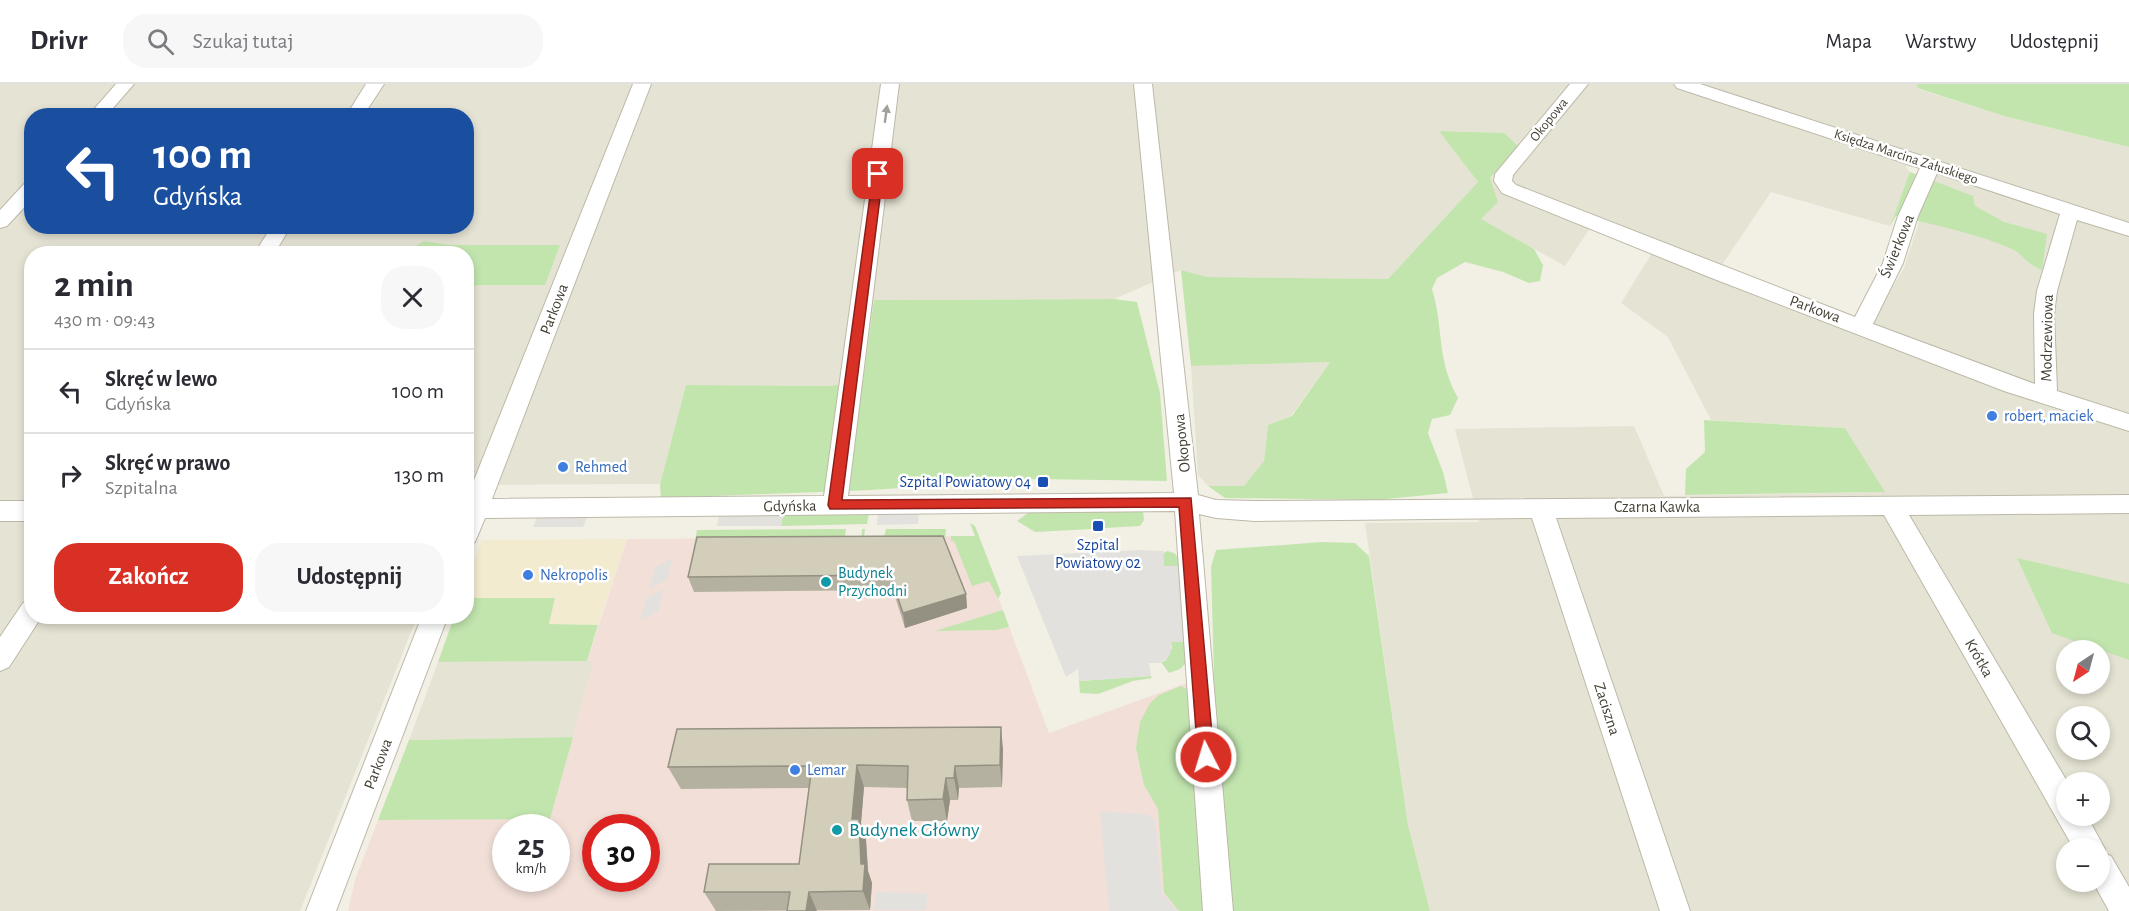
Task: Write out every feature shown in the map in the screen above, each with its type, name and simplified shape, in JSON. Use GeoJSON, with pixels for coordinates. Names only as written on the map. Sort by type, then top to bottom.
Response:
{"type":"FeatureCollection","features":[{"type":"Feature","properties":{"kind":"street"},"geometry":{"type":"LineString","coordinates":[[103,108],[125,84]]}},
{"type":"Feature","properties":{"kind":"street"},"geometry":{"type":"LineString","coordinates":[[359,108],[375,84]]}},
{"type":"Feature","properties":{"kind":"street","name":"Parkowa"},"geometry":{"type":"LineString","coordinates":[[474,504],[642,84]]}},
{"type":"Feature","properties":{"kind":"street"},"geometry":{"type":"LineString","coordinates":[[835,505],[890,84]]}},
{"type":"Feature","properties":{"kind":"street","name":"Okopowa"},"geometry":{"type":"LineString","coordinates":[[1143,84],[1186,479],[1218,911]]}},
{"type":"Feature","properties":{"kind":"street","name":"Okopowa"},"geometry":{"type":"LineString","coordinates":[[1504,184],[1502,178],[1504,174],[1579,84]]}},
{"type":"Feature","properties":{"kind":"street","name":"Księdza Marcina Załuskiego"},"geometry":{"type":"LineString","coordinates":[[1683,84],[2129,230]]}},
{"type":"Feature","properties":{"kind":"street","name":"Świerkowa"},"geometry":{"type":"LineString","coordinates":[[1861,326],[1893,263],[1908,216],[1931,165]]}},
{"type":"Feature","properties":{"kind":"street","name":"Parkowa"},"geometry":{"type":"LineString","coordinates":[[1504,184],[1516,192],[1716,272],[2046,397],[2129,423]]}},
{"type":"Feature","properties":{"kind":"street"},"geometry":{"type":"LineString","coordinates":[[0,222],[24,196]]}},
{"type":"Feature","properties":{"kind":"street","name":"Modrzewiowa"},"geometry":{"type":"LineString","coordinates":[[2046,397],[2044,314],[2047,291],[2070,211]]}},
{"type":"Feature","properties":{"kind":"street","name":"Gdyńska"},"geometry":{"type":"LineString","coordinates":[[474,509],[1186,502]]}},
{"type":"Feature","properties":{"kind":"street","name":"Czarna Kawka"},"geometry":{"type":"LineString","coordinates":[[1186,502],[1216,509],[1255,511],[2129,504]]}},
{"type":"Feature","properties":{"kind":"street","name":"Krótka"},"geometry":{"type":"LineString","coordinates":[[1891,506],[2056,790]]}},
{"type":"Feature","properties":{"kind":"street","name":"Zaciszna"},"geometry":{"type":"LineString","coordinates":[[1540,507],[1675,911]]}},
{"type":"Feature","properties":{"kind":"street"},"geometry":{"type":"LineString","coordinates":[[0,511],[24,511]]}},
{"type":"Feature","properties":{"kind":"street"},"geometry":{"type":"LineString","coordinates":[[0,659],[24,623]]}},
{"type":"Feature","properties":{"kind":"street","name":"Parkowa"},"geometry":{"type":"LineString","coordinates":[[321,911],[432,624]]}},
{"type":"Feature","properties":{"kind":"street"},"geometry":{"type":"LineString","coordinates":[[2110,883],[2126,911]]}},
{"type":"Feature","properties":{"kind":"shaded area"},"geometry":{"type":"Polygon","coordinates":[[[0,84],[1918,84],[1918,89],[2004,116],[2129,147],[2129,911],[1430,911],[1408,825],[1365,523],[1479,522],[1455,429],[1634,426],[1664,496],[1884,492],[1845,428],[1711,420],[1668,337],[1621,303],[1652,253],[1864,335],[1904,268],[1934,177],[1941,172],[1905,166],[1910,172],[1890,226],[1771,192],[1722,265],[1598,216],[1565,266],[1480,219],[1490,179],[1518,146],[1504,133],[1440,131],[1478,182],[1388,279],[1206,277],[1181,270],[1114,299],[874,300],[863,381],[830,386],[686,385],[660,484],[474,485],[474,246],[24,246],[24,624],[414,624],[300,911],[0,911],[0,84]]]}},
{"type":"Feature","properties":{"kind":"shaded area"},"geometry":{"type":"Polygon","coordinates":[[[1330,362],[1291,416],[1268,425],[1264,461],[1244,486],[1208,486],[1198,475],[1191,366],[1330,362]]]}},
{"type":"Feature","properties":{"kind":"shaded area"},"geometry":{"type":"Polygon","coordinates":[[[878,513],[919,513],[918,524],[877,525],[878,513]]]}},
{"type":"Feature","properties":{"kind":"shaded area"},"geometry":{"type":"Polygon","coordinates":[[[588,515],[583,527],[533,527],[537,517],[588,515]]]}},
{"type":"Feature","properties":{"kind":"shaded area"},"geometry":{"type":"Polygon","coordinates":[[[719,515],[783,515],[781,526],[717,526],[719,515]]]}},
{"type":"Feature","properties":{"kind":"shaded area"},"geometry":{"type":"Polygon","coordinates":[[[975,536],[1049,733],[1189,682],[1209,911],[348,911],[355,880],[378,820],[492,819],[492,892],[570,892],[570,814],[551,814],[594,661],[587,661],[627,539],[975,536]]]}},
{"type":"Feature","properties":{"kind":"shaded area"},"geometry":{"type":"Polygon","coordinates":[[[627,539],[598,625],[549,624],[555,598],[474,598],[474,562],[482,540],[627,539]]]}},
{"type":"Feature","properties":{"kind":"shaded area"},"geometry":{"type":"Polygon","coordinates":[[[1163,551],[1165,552],[1163,554],[1164,566],[1179,566],[1186,642],[1171,642],[1171,652],[1168,658],[1159,663],[1149,663],[1151,676],[1079,681],[1078,669],[1066,677],[1017,556],[1163,551]]]}},
{"type":"Feature","properties":{"kind":"shaded area"},"geometry":{"type":"Polygon","coordinates":[[[673,558],[667,580],[649,588],[655,567],[673,558]]]}},
{"type":"Feature","properties":{"kind":"shaded area"},"geometry":{"type":"Polygon","coordinates":[[[664,589],[658,612],[640,620],[647,597],[664,589]]]}},
{"type":"Feature","properties":{"kind":"shaded area"},"geometry":{"type":"Polygon","coordinates":[[[594,661],[573,737],[409,740],[438,662],[594,661]]]}},
{"type":"Feature","properties":{"kind":"shaded area"},"geometry":{"type":"Polygon","coordinates":[[[1100,811],[1147,814],[1155,820],[1162,894],[1177,911],[1109,911],[1100,811]]]}},
{"type":"Feature","properties":{"kind":"shaded area"},"geometry":{"type":"Polygon","coordinates":[[[876,892],[927,893],[926,910],[874,910],[876,892]]]}},
{"type":"Feature","properties":{"kind":"green space"},"geometry":{"type":"Polygon","coordinates":[[[1918,84],[2129,84],[2129,147],[2004,116],[1917,88],[1918,84]]]}},
{"type":"Feature","properties":{"kind":"green space"},"geometry":{"type":"Polygon","coordinates":[[[1439,131],[1504,133],[1518,146],[1490,178],[1498,202],[1481,219],[1534,249],[1543,265],[1540,281],[1529,283],[1503,272],[1465,262],[1437,278],[1432,289],[1446,370],[1458,398],[1450,415],[1432,419],[1428,433],[1443,472],[1448,493],[1376,500],[1225,498],[1208,486],[1244,486],[1264,461],[1268,425],[1292,416],[1330,362],[1191,366],[1181,270],[1207,277],[1388,279],[1478,182],[1439,131]]]}},
{"type":"Feature","properties":{"kind":"green space"},"geometry":{"type":"Polygon","coordinates":[[[1910,172],[1973,196],[1975,206],[2004,222],[2047,234],[2042,270],[2012,249],[1970,234],[1896,216],[1890,226],[1910,172]]]}},
{"type":"Feature","properties":{"kind":"green space"},"geometry":{"type":"Polygon","coordinates":[[[424,241],[448,245],[560,245],[545,285],[474,286],[474,246],[416,246],[424,241]]]}},
{"type":"Feature","properties":{"kind":"green space"},"geometry":{"type":"Polygon","coordinates":[[[1114,299],[1137,302],[1160,393],[1167,481],[1036,479],[871,490],[661,498],[660,484],[686,385],[830,386],[863,381],[874,300],[1114,299]]]}},
{"type":"Feature","properties":{"kind":"green space"},"geometry":{"type":"Polygon","coordinates":[[[1704,420],[1845,428],[1885,492],[1685,495],[1686,469],[1705,452],[1704,420]]]}},
{"type":"Feature","properties":{"kind":"green space"},"geometry":{"type":"Polygon","coordinates":[[[1143,511],[1144,520],[1140,526],[1105,528],[1104,524],[1092,524],[1092,529],[1035,532],[1017,521],[1028,513],[1035,512],[1143,511]]]}},
{"type":"Feature","properties":{"kind":"green space"},"geometry":{"type":"Polygon","coordinates":[[[869,513],[867,524],[781,526],[783,515],[869,513]]]}},
{"type":"Feature","properties":{"kind":"green space"},"geometry":{"type":"Polygon","coordinates":[[[970,523],[975,526],[1001,593],[998,599],[989,581],[972,586],[954,541],[951,541],[951,536],[975,536],[970,523]]]}},
{"type":"Feature","properties":{"kind":"green space"},"geometry":{"type":"Polygon","coordinates":[[[846,529],[843,549],[693,551],[697,530],[846,529]]]}},
{"type":"Feature","properties":{"kind":"green space"},"geometry":{"type":"Polygon","coordinates":[[[862,529],[865,529],[864,537],[884,537],[886,529],[946,529],[945,541],[861,542],[862,529]]]}},
{"type":"Feature","properties":{"kind":"green space"},"geometry":{"type":"Polygon","coordinates":[[[1322,542],[1355,543],[1369,556],[1408,825],[1430,911],[1179,911],[1164,893],[1158,809],[1144,785],[1136,748],[1140,722],[1150,703],[1159,695],[1181,686],[1188,690],[1216,749],[1211,567],[1216,550],[1322,542]]]}},
{"type":"Feature","properties":{"kind":"green space"},"geometry":{"type":"Polygon","coordinates":[[[1167,551],[1179,558],[1187,662],[1180,669],[1169,673],[1161,662],[1165,661],[1172,648],[1171,642],[1185,642],[1178,566],[1164,566],[1163,554],[1167,551]]]}},
{"type":"Feature","properties":{"kind":"green space"},"geometry":{"type":"Polygon","coordinates":[[[2017,558],[2129,584],[2129,660],[2110,653],[2110,640],[2072,640],[2052,633],[2017,558]]]}},
{"type":"Feature","properties":{"kind":"green space"},"geometry":{"type":"Polygon","coordinates":[[[474,598],[555,598],[549,624],[598,625],[587,661],[438,662],[452,624],[474,624],[474,598]]]}},
{"type":"Feature","properties":{"kind":"green space"},"geometry":{"type":"Polygon","coordinates":[[[1003,610],[1009,627],[996,630],[935,631],[1003,610]]]}},
{"type":"Feature","properties":{"kind":"green space"},"geometry":{"type":"Polygon","coordinates":[[[1151,676],[1152,678],[1133,681],[1098,694],[1080,693],[1079,681],[1151,676]]]}},
{"type":"Feature","properties":{"kind":"green space"},"geometry":{"type":"Polygon","coordinates":[[[573,737],[551,814],[492,814],[492,819],[378,820],[409,740],[573,737]]]}},
{"type":"Feature","properties":{"kind":"building","name":"Budynek Przychodni"},"geometry":{"type":"Polygon","coordinates":[[[943,536],[966,594],[903,613],[890,575],[688,577],[697,537],[943,536]]]}},
{"type":"Feature","properties":{"kind":"building"},"geometry":{"type":"Polygon","coordinates":[[[1001,727],[1000,765],[955,766],[954,778],[946,778],[943,799],[907,800],[908,766],[857,765],[852,819],[859,819],[861,864],[865,864],[863,891],[809,892],[806,911],[787,911],[790,892],[704,892],[709,864],[799,864],[812,766],[668,767],[677,729],[1001,727]]]}},
{"type":"Feature","properties":{"kind":"place","name":"robert, maciek"},"geometry":{"type":"Point","coordinates":[1992,416]}},
{"type":"Feature","properties":{"kind":"place","name":"Rehmed"},"geometry":{"type":"Point","coordinates":[563,467]}},
{"type":"Feature","properties":{"kind":"place","name":"Szpital Powiatowy 04"},"geometry":{"type":"Point","coordinates":[1043,482]}},
{"type":"Feature","properties":{"kind":"place","name":"Szpital Powiatowy 02"},"geometry":{"type":"Point","coordinates":[1098,526]}},
{"type":"Feature","properties":{"kind":"place","name":"Nekropolis"},"geometry":{"type":"Point","coordinates":[528,575]}},
{"type":"Feature","properties":{"kind":"place","name":"Budynek Przychodni"},"geometry":{"type":"Point","coordinates":[826,582]}},
{"type":"Feature","properties":{"kind":"place","name":"Lemar"},"geometry":{"type":"Point","coordinates":[795,770]}},
{"type":"Feature","properties":{"kind":"place","name":"Budynek Główny"},"geometry":{"type":"Point","coordinates":[837,830]}},
{"type":"Feature","properties":{"kind":"route"},"geometry":{"type":"LineString","coordinates":[[878,174],[835,505],[1186,502],[1206,757]]}}]}
